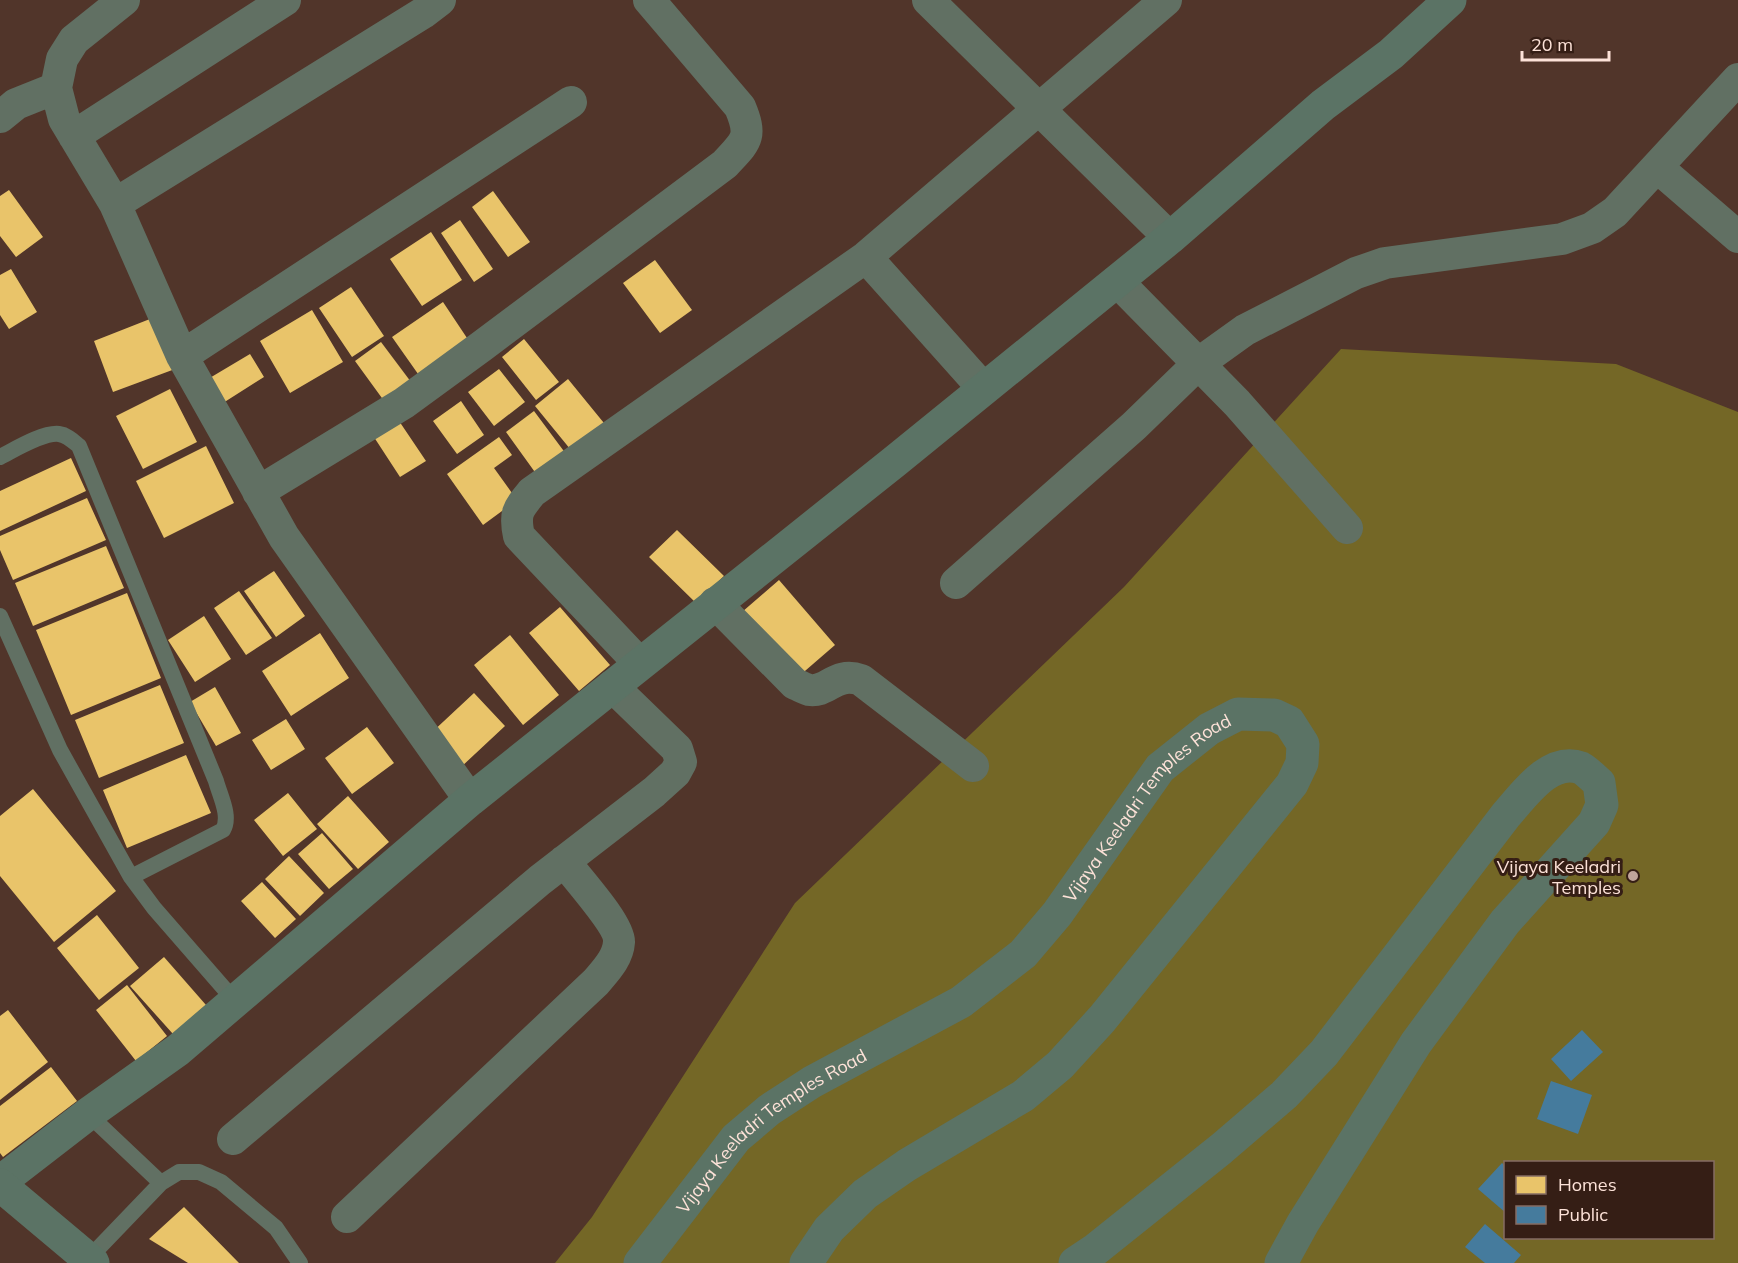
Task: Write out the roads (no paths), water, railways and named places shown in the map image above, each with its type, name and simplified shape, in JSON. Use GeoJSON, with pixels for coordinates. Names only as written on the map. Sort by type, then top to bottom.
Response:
{"type":"FeatureCollection","features":[{"type":"Feature","properties":{"kind":"street"},"geometry":{"type":"LineString","coordinates":[[124,0],[74,40],[62,58],[56,88],[64,119],[115,204],[183,356],[284,537],[470,800]]}},
{"type":"Feature","properties":{"kind":"street"},"geometry":{"type":"LineString","coordinates":[[74,136],[285,0]]}},
{"type":"Feature","properties":{"kind":"street"},"geometry":{"type":"LineString","coordinates":[[115,204],[440,0]]}},
{"type":"Feature","properties":{"kind":"street"},"geometry":{"type":"LineString","coordinates":[[258,492],[404,403],[725,164],[746,141],[748,125],[740,107],[649,0]]}},
{"type":"Feature","properties":{"kind":"street"},"geometry":{"type":"LineString","coordinates":[[928,0],[1170,238]]}},
{"type":"Feature","properties":{"kind":"street"},"geometry":{"type":"LineString","coordinates":[[640,664],[519,536],[515,520],[521,506],[532,492],[866,257],[1166,0]]}},
{"type":"Feature","properties":{"kind":"street"},"geometry":{"type":"LineString","coordinates":[[90,1261],[0,1183],[88,1114],[178,1050],[470,800],[894,462],[1170,238],[1323,105],[1391,54],[1450,0]]}},
{"type":"Feature","properties":{"kind":"street"},"geometry":{"type":"LineString","coordinates":[[957,583],[1134,426],[1198,363],[1245,330],[1356,273],[1385,263],[1562,239],[1592,228],[1615,212],[1738,79]]}},
{"type":"Feature","properties":{"kind":"street"},"geometry":{"type":"LineString","coordinates":[[0,117],[16,104],[56,88]]}},
{"type":"Feature","properties":{"kind":"street"},"geometry":{"type":"LineString","coordinates":[[183,356],[571,102]]}},
{"type":"Feature","properties":{"kind":"street"},"geometry":{"type":"LineString","coordinates":[[1657,167],[1738,237]]}},
{"type":"Feature","properties":{"kind":"street"},"geometry":{"type":"LineString","coordinates":[[866,257],[983,388]]}},
{"type":"Feature","properties":{"kind":"street"},"geometry":{"type":"LineString","coordinates":[[1117,281],[1238,403],[1347,528]]}},
{"type":"Feature","properties":{"kind":"street"},"geometry":{"type":"LineString","coordinates":[[715,603],[795,684],[809,690],[819,690],[834,681],[849,676],[861,680],[973,766]]}},
{"type":"Feature","properties":{"kind":"street"},"geometry":{"type":"LineString","coordinates":[[233,1139],[564,861],[654,792],[675,773],[681,762],[677,749],[612,686]]}},
{"type":"Feature","properties":{"kind":"street","name":"Vijaya Keeladri Temples Road"},"geometry":{"type":"LineString","coordinates":[[640,1263],[736,1138],[769,1110],[812,1082],[962,1002],[1023,954],[1057,914],[1160,768],[1209,729],[1238,714],[1274,715],[1289,722],[1303,744],[1302,763],[1292,784],[1102,1020],[1060,1065],[1023,1096],[907,1165],[865,1194],[829,1229],[806,1263]]}},
{"type":"Feature","properties":{"kind":"street"},"geometry":{"type":"LineString","coordinates":[[1076,1263],[1212,1156],[1284,1095],[1324,1053],[1506,815],[1536,780],[1558,767],[1581,768],[1599,783],[1602,804],[1594,823],[1505,922],[1416,1043],[1281,1263]]}},
{"type":"Feature","properties":{"kind":"street"},"geometry":{"type":"LineString","coordinates":[[346,1217],[596,982],[614,961],[620,941],[615,925],[564,861]]}},
{"type":"Feature","properties":{"kind":"lane"},"geometry":{"type":"LineString","coordinates":[[0,457],[48,435],[58,434],[69,437],[79,446],[216,781],[226,816],[223,830],[131,877]]}},
{"type":"Feature","properties":{"kind":"lane"},"geometry":{"type":"LineString","coordinates":[[0,616],[60,750],[131,877],[154,908],[235,1001]]}},
{"type":"Feature","properties":{"kind":"lane"},"geometry":{"type":"LineString","coordinates":[[88,1114],[161,1183]]}},
{"type":"Feature","properties":{"kind":"lane"},"geometry":{"type":"LineString","coordinates":[[90,1261],[161,1183],[179,1172],[199,1172],[221,1182],[276,1228],[300,1263]]}},
{"type":"Feature","properties":{"kind":"place","name":"Vijaya Keeladri Temples"},"geometry":{"type":"Point","coordinates":[1633,876]}}]}
